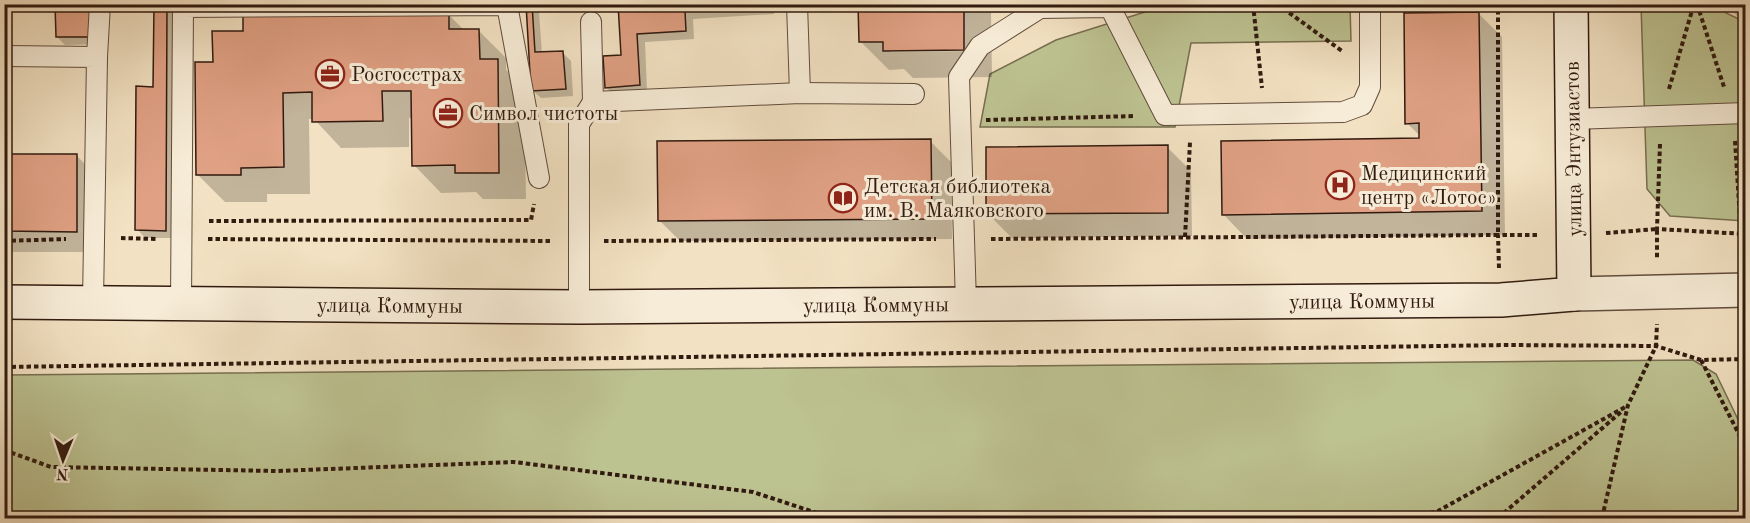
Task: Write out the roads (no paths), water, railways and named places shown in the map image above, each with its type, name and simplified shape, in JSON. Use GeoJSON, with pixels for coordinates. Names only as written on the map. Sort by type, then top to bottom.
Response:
{"type":"FeatureCollection","features":[{"type":"Feature","properties":{"kind":"street","name":"улица Энтузиастов"},"geometry":{"type":"LineString","coordinates":[[1571,4],[1574,294]]}},
{"type":"Feature","properties":{"kind":"street","name":"улица Коммуны"},"geometry":{"type":"LineString","coordinates":[[4,309],[20,302],[579,307],[1501,300],[1574,294],[1746,290]]}},
{"type":"Feature","properties":{"kind":"lane"},"geometry":{"type":"LineString","coordinates":[[93,302],[100,4]]}},
{"type":"Feature","properties":{"kind":"lane"},"geometry":{"type":"LineString","coordinates":[[797,4],[800,93]]}},
{"type":"Feature","properties":{"kind":"lane"},"geometry":{"type":"LineString","coordinates":[[966,303],[959,77],[980,45],[1040,8],[1110,8],[1165,115],[1343,112],[1362,105],[1370,87],[1370,4]]}},
{"type":"Feature","properties":{"kind":"lane"},"geometry":{"type":"LineString","coordinates":[[181,304],[183,7],[507,5],[539,178]]}},
{"type":"Feature","properties":{"kind":"lane"},"geometry":{"type":"LineString","coordinates":[[579,307],[579,124],[593,102],[591,22]]}},
{"type":"Feature","properties":{"kind":"lane"},"geometry":{"type":"LineString","coordinates":[[4,56],[97,57]]}},
{"type":"Feature","properties":{"kind":"lane"},"geometry":{"type":"LineString","coordinates":[[593,102],[800,93],[914,94]]}},
{"type":"Feature","properties":{"kind":"lane"},"geometry":{"type":"LineString","coordinates":[[1573,119],[1739,113]]}},
{"type":"Feature","properties":{"kind":"place","name":"Росгосстрах"},"geometry":{"type":"Point","coordinates":[330,74]}},
{"type":"Feature","properties":{"kind":"place","name":"Символ чистоты"},"geometry":{"type":"Point","coordinates":[448,113]}},
{"type":"Feature","properties":{"kind":"place","name":"Медицинский центр «Лотос»"},"geometry":{"type":"Point","coordinates":[1340,185]}},
{"type":"Feature","properties":{"kind":"place","name":"Детская библиотека им. В. Маяковского"},"geometry":{"type":"Point","coordinates":[843,198]}}]}
